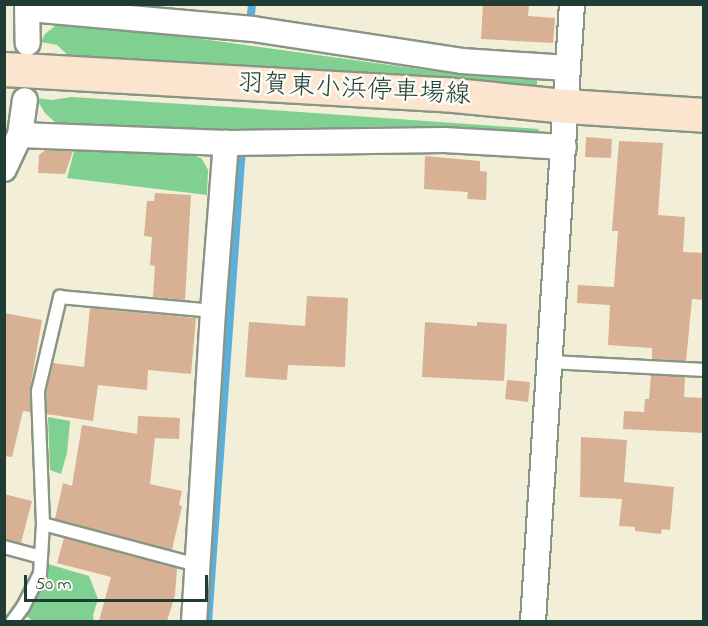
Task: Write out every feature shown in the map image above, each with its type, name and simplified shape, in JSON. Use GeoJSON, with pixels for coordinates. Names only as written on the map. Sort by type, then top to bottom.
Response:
{"type":"FeatureCollection","features":[{"type":"Feature","properties":{"kind":"main road","name":"羽賀東小浜停車場線"},"geometry":{"type":"LineString","coordinates":[[4,69],[443,94],[566,106],[704,115]]}},
{"type":"Feature","properties":{"kind":"street"},"geometry":{"type":"LineString","coordinates":[[533,621],[572,4]]}},
{"type":"Feature","properties":{"kind":"street"},"geometry":{"type":"LineString","coordinates":[[28,43],[28,7],[253,29],[462,61],[568,68]]}},
{"type":"Feature","properties":{"kind":"street"},"geometry":{"type":"LineString","coordinates":[[4,169],[20,135],[25,100]]}},
{"type":"Feature","properties":{"kind":"street"},"geometry":{"type":"LineString","coordinates":[[20,135],[226,143],[444,140],[564,147]]}},
{"type":"Feature","properties":{"kind":"street"},"geometry":{"type":"LineString","coordinates":[[194,621],[226,143]]}},
{"type":"Feature","properties":{"kind":"lane"},"geometry":{"type":"LineString","coordinates":[[12,621],[23,607],[40,574],[43,524],[38,391],[60,297],[213,311]]}},
{"type":"Feature","properties":{"kind":"lane"},"geometry":{"type":"LineString","coordinates":[[551,362],[704,370]]}},
{"type":"Feature","properties":{"kind":"lane"},"geometry":{"type":"LineString","coordinates":[[43,524],[197,565]]}},
{"type":"Feature","properties":{"kind":"lane"},"geometry":{"type":"LineString","coordinates":[[4,547],[41,557]]}},
{"type":"Feature","properties":{"kind":"green space"},"geometry":{"type":"Polygon","coordinates":[[[71,21],[462,75],[537,80],[537,93],[71,58],[57,45],[41,42],[45,34],[59,23],[71,21]]]}},
{"type":"Feature","properties":{"kind":"green space"},"geometry":{"type":"Polygon","coordinates":[[[71,97],[539,129],[538,133],[435,126],[211,129],[57,124],[45,113],[36,98],[52,100],[71,97]]]}},
{"type":"Feature","properties":{"kind":"green space"},"geometry":{"type":"Polygon","coordinates":[[[75,148],[191,153],[202,159],[208,170],[207,195],[67,178],[75,148]]]}},
{"type":"Feature","properties":{"kind":"green space"},"geometry":{"type":"Polygon","coordinates":[[[48,417],[70,421],[67,453],[61,474],[50,470],[48,417]]]}},
{"type":"Feature","properties":{"kind":"green space"},"geometry":{"type":"Polygon","coordinates":[[[48,564],[89,576],[98,599],[93,615],[94,621],[33,621],[26,616],[43,587],[48,564]]]}},
{"type":"Feature","properties":{"kind":"building"},"geometry":{"type":"Polygon","coordinates":[[[483,4],[529,4],[528,16],[555,18],[553,43],[481,39],[483,4]]]}},
{"type":"Feature","properties":{"kind":"building"},"geometry":{"type":"Polygon","coordinates":[[[586,137],[612,139],[611,158],[585,157],[586,137]]]}},
{"type":"Feature","properties":{"kind":"building"},"geometry":{"type":"Polygon","coordinates":[[[619,141],[663,143],[658,215],[685,217],[683,252],[704,253],[704,300],[692,299],[686,361],[652,359],[652,348],[608,345],[610,305],[577,303],[578,285],[614,287],[618,231],[612,231],[619,141]]]}},
{"type":"Feature","properties":{"kind":"building"},"geometry":{"type":"Polygon","coordinates":[[[45,150],[73,151],[65,174],[38,173],[39,155],[45,150]]]}},
{"type":"Feature","properties":{"kind":"building"},"geometry":{"type":"Polygon","coordinates":[[[425,156],[480,161],[480,171],[487,172],[486,200],[467,199],[468,192],[424,189],[425,156]]]}},
{"type":"Feature","properties":{"kind":"building"},"geometry":{"type":"Polygon","coordinates":[[[155,193],[191,195],[185,300],[153,297],[155,266],[150,265],[152,237],[144,236],[147,201],[154,201],[155,193]]]}},
{"type":"Feature","properties":{"kind":"building"},"geometry":{"type":"Polygon","coordinates":[[[307,296],[348,298],[345,367],[288,365],[287,380],[245,377],[249,322],[305,326],[307,296]]]}},
{"type":"Feature","properties":{"kind":"building"},"geometry":{"type":"Polygon","coordinates":[[[90,308],[196,318],[191,374],[148,370],[147,390],[98,385],[93,421],[47,414],[46,392],[53,363],[84,367],[90,308]]]}},
{"type":"Feature","properties":{"kind":"building"},"geometry":{"type":"Polygon","coordinates":[[[4,313],[42,320],[30,389],[31,412],[23,411],[12,457],[4,456],[4,313]]]}},
{"type":"Feature","properties":{"kind":"building"},"geometry":{"type":"Polygon","coordinates":[[[425,322],[477,326],[477,322],[507,324],[504,381],[422,377],[425,322]]]}},
{"type":"Feature","properties":{"kind":"building"},"geometry":{"type":"Polygon","coordinates":[[[651,375],[685,377],[684,397],[704,398],[704,433],[623,429],[624,411],[644,412],[645,399],[649,399],[651,375]]]}},
{"type":"Feature","properties":{"kind":"building"},"geometry":{"type":"Polygon","coordinates":[[[507,380],[530,382],[528,402],[505,399],[507,380]]]}},
{"type":"Feature","properties":{"kind":"building"},"geometry":{"type":"Polygon","coordinates":[[[138,416],[180,418],[179,439],[155,438],[150,484],[182,491],[179,505],[182,506],[172,550],[55,519],[63,483],[72,486],[82,425],[137,434],[138,416]]]}},
{"type":"Feature","properties":{"kind":"building"},"geometry":{"type":"Polygon","coordinates":[[[581,437],[627,440],[624,482],[674,487],[670,530],[662,529],[661,534],[635,531],[635,527],[619,526],[622,499],[580,497],[581,437]]]}},
{"type":"Feature","properties":{"kind":"building"},"geometry":{"type":"Polygon","coordinates":[[[4,494],[32,501],[21,543],[4,539],[4,494]]]}},
{"type":"Feature","properties":{"kind":"building"},"geometry":{"type":"Polygon","coordinates":[[[64,538],[177,568],[175,595],[167,621],[99,621],[111,577],[57,563],[64,538]]]}},
{"type":"Feature","properties":{"kind":"waterway"},"geometry":{"type":"LineString","coordinates":[[251,14],[252,4]]}},
{"type":"Feature","properties":{"kind":"waterway"},"geometry":{"type":"LineString","coordinates":[[208,622],[241,156]]}}]}
